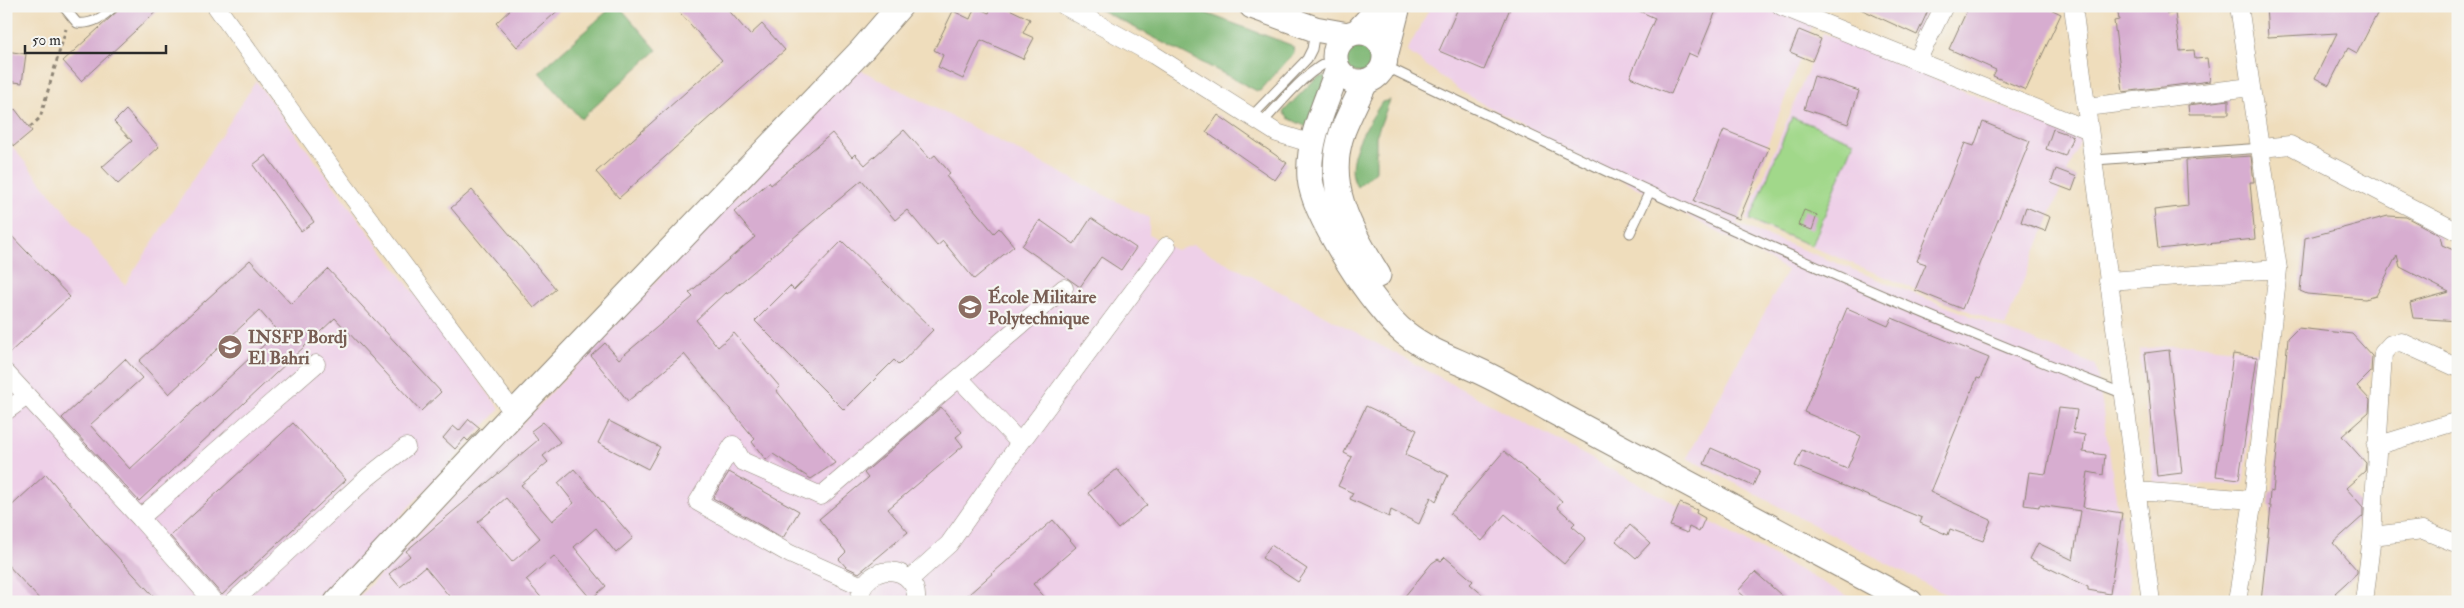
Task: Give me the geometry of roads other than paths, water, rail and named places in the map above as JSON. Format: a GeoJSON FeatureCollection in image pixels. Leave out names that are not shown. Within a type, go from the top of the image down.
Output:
{"type":"FeatureCollection","features":[{"type":"Feature","properties":{"kind":"main road"},"geometry":{"type":"LineString","coordinates":[[337,602],[514,413],[861,51],[900,6]]}},
{"type":"Feature","properties":{"kind":"main road"},"geometry":{"type":"LineString","coordinates":[[1252,6],[1315,28],[1343,50],[1350,80],[1378,68]]}},
{"type":"Feature","properties":{"kind":"main road"},"geometry":{"type":"LineString","coordinates":[[1381,6],[1343,50],[1313,144],[1310,179],[1322,218],[1372,295],[1402,331],[1439,355],[1470,367],[1910,602]]}},
{"type":"Feature","properties":{"kind":"main road"},"geometry":{"type":"LineString","coordinates":[[1398,6],[1378,68],[1343,131],[1338,151],[1336,174],[1346,219],[1395,302],[1411,320],[1430,336],[1454,350],[1470,367]]}},
{"type":"Feature","properties":{"kind":"main road"},"geometry":{"type":"LineString","coordinates":[[1343,50],[1365,32],[1380,41],[1378,68]]}},
{"type":"Feature","properties":{"kind":"street"},"geometry":{"type":"LineString","coordinates":[[216,6],[342,184],[514,413]]}},
{"type":"Feature","properties":{"kind":"street"},"geometry":{"type":"LineString","coordinates":[[1065,6],[1154,55],[1286,137],[1313,144]]}},
{"type":"Feature","properties":{"kind":"street"},"geometry":{"type":"LineString","coordinates":[[1781,6],[2089,130]]}},
{"type":"Feature","properties":{"kind":"street"},"geometry":{"type":"LineString","coordinates":[[1917,61],[1944,6]]}},
{"type":"Feature","properties":{"kind":"street"},"geometry":{"type":"LineString","coordinates":[[2073,6],[2089,130],[2095,160],[2122,393],[2152,602]]}},
{"type":"Feature","properties":{"kind":"street"},"geometry":{"type":"LineString","coordinates":[[2238,602],[2253,500],[2278,269],[2262,148],[2239,6]]}},
{"type":"Feature","properties":{"kind":"street"},"geometry":{"type":"LineString","coordinates":[[2086,107],[2251,87]]}},
{"type":"Feature","properties":{"kind":"street"},"geometry":{"type":"LineString","coordinates":[[2262,148],[2290,145],[2458,232]]}},
{"type":"Feature","properties":{"kind":"street"},"geometry":{"type":"LineString","coordinates":[[909,580],[949,544],[1020,443],[1166,246]]}},
{"type":"Feature","properties":{"kind":"street"},"geometry":{"type":"LineString","coordinates":[[2108,281],[2278,269]]}},
{"type":"Feature","properties":{"kind":"street"},"geometry":{"type":"LineString","coordinates":[[916,602],[914,589],[909,580],[902,574],[885,570],[868,578],[861,594],[698,502],[733,446],[742,461],[821,496],[1064,288]]}},
{"type":"Feature","properties":{"kind":"street"},"geometry":{"type":"LineString","coordinates":[[2364,602],[2372,536],[2383,353],[2391,344],[2401,342],[2458,368]]}},
{"type":"Feature","properties":{"kind":"street"},"geometry":{"type":"LineString","coordinates":[[140,518],[316,364]]}},
{"type":"Feature","properties":{"kind":"street"},"geometry":{"type":"LineString","coordinates":[[6,374],[140,518],[214,602]]}},
{"type":"Feature","properties":{"kind":"street"},"geometry":{"type":"LineString","coordinates":[[959,378],[1020,443]]}},
{"type":"Feature","properties":{"kind":"street"},"geometry":{"type":"LineString","coordinates":[[6,411],[27,396]]}},
{"type":"Feature","properties":{"kind":"street"},"geometry":{"type":"LineString","coordinates":[[2376,446],[2458,421]]}},
{"type":"Feature","properties":{"kind":"street"},"geometry":{"type":"LineString","coordinates":[[233,602],[368,477],[406,447]]}},
{"type":"Feature","properties":{"kind":"street"},"geometry":{"type":"LineString","coordinates":[[2137,491],[2253,500]]}},
{"type":"Feature","properties":{"kind":"street"},"geometry":{"type":"LineString","coordinates":[[2372,536],[2424,530],[2458,544]]}},
{"type":"Feature","properties":{"kind":"lane"},"geometry":{"type":"LineString","coordinates":[[63,6],[78,23],[86,24],[103,17],[115,6]]}},
{"type":"Feature","properties":{"kind":"lane"},"geometry":{"type":"LineString","coordinates":[[1257,119],[1307,59],[1312,49],[1315,28]]}},
{"type":"Feature","properties":{"kind":"lane"},"geometry":{"type":"LineString","coordinates":[[1257,119],[1313,71],[1343,50]]}},
{"type":"Feature","properties":{"kind":"lane"},"geometry":{"type":"LineString","coordinates":[[1378,68],[1649,193],[2018,353],[2122,393]]}},
{"type":"Feature","properties":{"kind":"lane"},"geometry":{"type":"LineString","coordinates":[[2095,160],[2262,148]]}},
{"type":"Feature","properties":{"kind":"lane"},"geometry":{"type":"LineString","coordinates":[[1630,233],[1649,193]]}},
{"type":"Feature","properties":{"kind":"place","name":"École Militaire Polytechnique"},"geometry":{"type":"Point","coordinates":[970,307]}},
{"type":"Feature","properties":{"kind":"place","name":"INSFP Bordj El Bahri"},"geometry":{"type":"Point","coordinates":[230,347]}}]}
